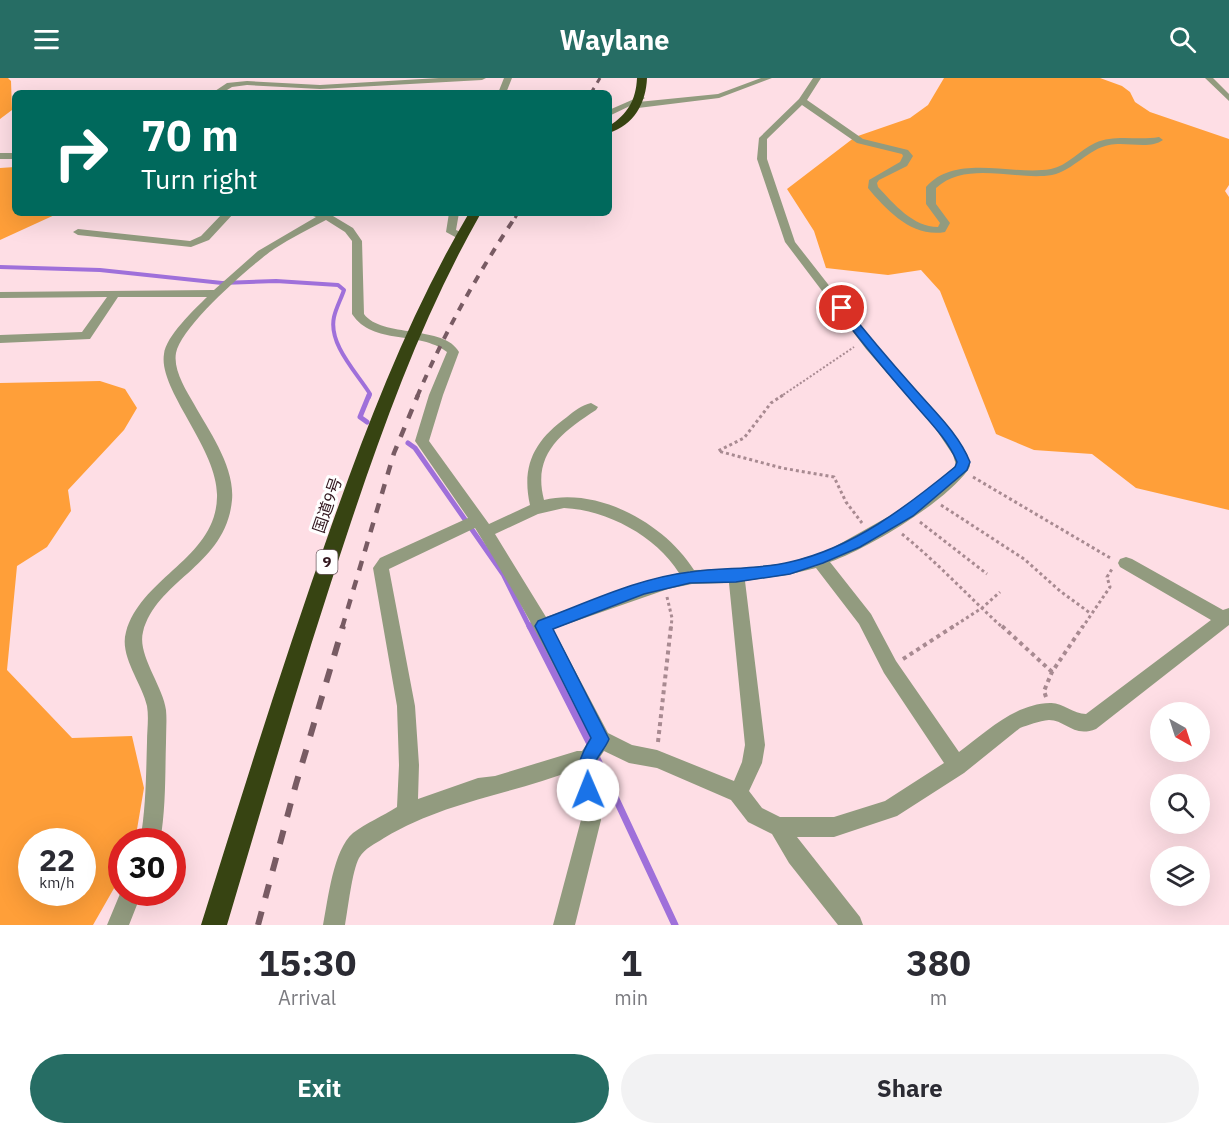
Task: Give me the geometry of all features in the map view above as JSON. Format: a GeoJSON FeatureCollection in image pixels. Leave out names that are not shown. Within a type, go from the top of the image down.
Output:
{"type":"FeatureCollection","features":[{"type":"Feature","properties":{"kind":"highway"},"geometry":{"type":"LineString","coordinates":[[612,128],[629,117],[639,102],[642,78]]}},
{"type":"Feature","properties":{"kind":"highway","name":"国道9号"},"geometry":{"type":"LineString","coordinates":[[214,925],[316,593],[385,399],[411,334],[460,236],[473,216]]}},
{"type":"Feature","properties":{"kind":"street"},"geometry":{"type":"LineString","coordinates":[[221,90],[230,85],[247,83],[307,87],[375,81],[482,78]]}},
{"type":"Feature","properties":{"kind":"street"},"geometry":{"type":"LineString","coordinates":[[612,112],[639,102],[719,96],[768,78]]}},
{"type":"Feature","properties":{"kind":"street"},"geometry":{"type":"LineString","coordinates":[[543,626],[643,589],[690,578],[736,576],[790,568],[818,559],[855,543],[908,512],[930,497],[961,470],[964,462],[940,425],[865,339],[790,242],[762,159],[763,138],[802,101],[818,78]]}},
{"type":"Feature","properties":{"kind":"street"},"geometry":{"type":"LineString","coordinates":[[1209,78],[1229,99]]}},
{"type":"Feature","properties":{"kind":"street"},"geometry":{"type":"LineString","coordinates":[[802,101],[860,141],[905,152],[908,156],[906,161],[876,178],[872,182],[873,188],[901,216],[925,230],[941,230],[945,223],[930,201],[930,190],[945,176],[970,171],[1053,171],[1103,143],[1159,140]]}},
{"type":"Feature","properties":{"kind":"street"},"geometry":{"type":"LineString","coordinates":[[78,232],[191,244],[205,238],[226,216]]}},
{"type":"Feature","properties":{"kind":"street"},"geometry":{"type":"LineString","coordinates":[[153,828],[156,813],[156,705],[132,637],[139,616],[156,595],[214,539],[226,497],[223,476],[172,373],[170,354],[177,339],[191,321],[243,267],[264,251],[325,216]]}},
{"type":"Feature","properties":{"kind":"street"},"geometry":{"type":"LineString","coordinates":[[332,216],[349,230],[357,241],[358,314],[363,322],[384,331],[411,334],[451,348],[453,352],[436,394],[422,441],[427,453],[543,626],[593,751],[586,778],[591,803],[591,820],[564,925]]}},
{"type":"Feature","properties":{"kind":"street"},"geometry":{"type":"LineString","coordinates":[[454,216],[451,232],[460,236]]}},
{"type":"Feature","properties":{"kind":"street"},"geometry":{"type":"LineString","coordinates":[[0,295],[219,293]]}},
{"type":"Feature","properties":{"kind":"street"},"geometry":{"type":"LineString","coordinates":[[0,339],[86,336],[115,294]]}},
{"type":"Feature","properties":{"kind":"street"},"geometry":{"type":"LineString","coordinates":[[538,508],[532,490],[532,476],[538,458],[554,434],[591,407]]}},
{"type":"Feature","properties":{"kind":"street"},"geometry":{"type":"LineString","coordinates":[[407,813],[409,765],[406,706],[381,567],[386,562],[476,525],[561,502],[577,502],[600,507],[653,535],[681,562],[690,578]]}},
{"type":"Feature","properties":{"kind":"street"},"geometry":{"type":"LineString","coordinates":[[818,559],[865,619],[890,667],[957,766]]}},
{"type":"Feature","properties":{"kind":"street"},"geometry":{"type":"LineString","coordinates":[[334,925],[347,863],[355,845],[407,813],[478,788],[495,786],[548,771],[593,751],[657,759],[738,793],[755,815],[779,827],[834,827],[890,809],[957,766],[1013,722],[1052,711],[1076,723],[1089,723],[1227,617],[1121,562]]}},
{"type":"Feature","properties":{"kind":"street"},"geometry":{"type":"LineString","coordinates":[[736,576],[755,745],[752,763],[738,793]]}},
{"type":"Feature","properties":{"kind":"street"},"geometry":{"type":"LineString","coordinates":[[779,827],[796,856],[852,925]]}},
{"type":"Feature","properties":{"kind":"street"},"geometry":{"type":"LineString","coordinates":[[118,925],[125,906]]}},
{"type":"Feature","properties":{"kind":"path"},"geometry":{"type":"LineString","coordinates":[[865,339],[771,403],[744,438],[718,451],[740,454],[782,468],[834,477],[846,502],[872,533]]}},
{"type":"Feature","properties":{"kind":"path"},"geometry":{"type":"LineString","coordinates":[[961,470],[1121,562],[1107,577],[1110,587],[1090,613],[1052,672],[1044,691],[1052,711]]}},
{"type":"Feature","properties":{"kind":"path"},"geometry":{"type":"LineString","coordinates":[[930,497],[1024,559],[1060,591],[1090,613]]}},
{"type":"Feature","properties":{"kind":"path"},"geometry":{"type":"LineString","coordinates":[[908,512],[987,574]]}},
{"type":"Feature","properties":{"kind":"path"},"geometry":{"type":"LineString","coordinates":[[889,523],[934,560],[952,582],[1052,672]]}},
{"type":"Feature","properties":{"kind":"path"},"geometry":{"type":"LineString","coordinates":[[657,759],[672,618],[664,584]]}},
{"type":"Feature","properties":{"kind":"path"},"geometry":{"type":"LineString","coordinates":[[890,667],[982,608],[1000,591]]}},
{"type":"Feature","properties":{"kind":"shaded area"},"geometry":{"type":"Polygon","coordinates":[[[0,78],[8,78],[11,81],[12,110],[0,119],[0,78]]]}},
{"type":"Feature","properties":{"kind":"shaded area"},"geometry":{"type":"Polygon","coordinates":[[[944,78],[1100,78],[1122,86],[1130,92],[1135,102],[1150,112],[1229,139],[1229,185],[1225,191],[1229,197],[1229,510],[1136,488],[1092,454],[1034,450],[996,434],[940,291],[921,270],[888,275],[826,268],[814,231],[787,189],[855,137],[910,118],[928,105],[944,78]]]}},
{"type":"Feature","properties":{"kind":"shaded area"},"geometry":{"type":"Polygon","coordinates":[[[12,167],[12,216],[52,216],[0,240],[0,168],[12,167]]]}},
{"type":"Feature","properties":{"kind":"shaded area"},"geometry":{"type":"Polygon","coordinates":[[[100,381],[125,389],[137,408],[124,430],[68,490],[71,511],[47,547],[17,566],[7,670],[72,738],[132,736],[144,788],[137,828],[108,828],[108,899],[93,925],[0,925],[0,383],[100,381]]]}},
{"type":"Feature","properties":{"kind":"waterway"},"geometry":{"type":"LineString","coordinates":[[0,267],[100,270],[222,283],[276,281],[338,285],[344,290],[334,317],[335,337],[345,358],[370,394],[369,397]]}},
{"type":"Feature","properties":{"kind":"waterway"},"geometry":{"type":"LineString","coordinates":[[367,422],[360,417],[369,395]]}},
{"type":"Feature","properties":{"kind":"waterway"},"geometry":{"type":"LineString","coordinates":[[408,443],[415,448],[503,574],[530,628]]}},
{"type":"Feature","properties":{"kind":"waterway"},"geometry":{"type":"LineString","coordinates":[[530,626],[591,746]]}},
{"type":"Feature","properties":{"kind":"waterway"},"geometry":{"type":"LineString","coordinates":[[595,754],[675,925]]}},
{"type":"Feature","properties":{"kind":"railway"},"geometry":{"type":"LineString","coordinates":[[593,90],[600,78]]}},
{"type":"Feature","properties":{"kind":"railway"},"geometry":{"type":"LineString","coordinates":[[417,397],[462,304],[516,216]]}},
{"type":"Feature","properties":{"kind":"railway"},"geometry":{"type":"LineString","coordinates":[[342,628],[394,453],[418,395]]}},
{"type":"Feature","properties":{"kind":"railway"},"geometry":{"type":"LineString","coordinates":[[258,925],[296,784],[343,626]]}},
{"type":"Feature","properties":{"kind":"route"},"geometry":{"type":"LineString","coordinates":[[588,790],[586,778],[588,759],[601,739],[543,626],[643,589],[690,578],[736,576],[790,568],[818,559],[855,543],[908,512],[930,497],[961,470],[964,462],[940,425],[870,346],[842,308]]}}]}
